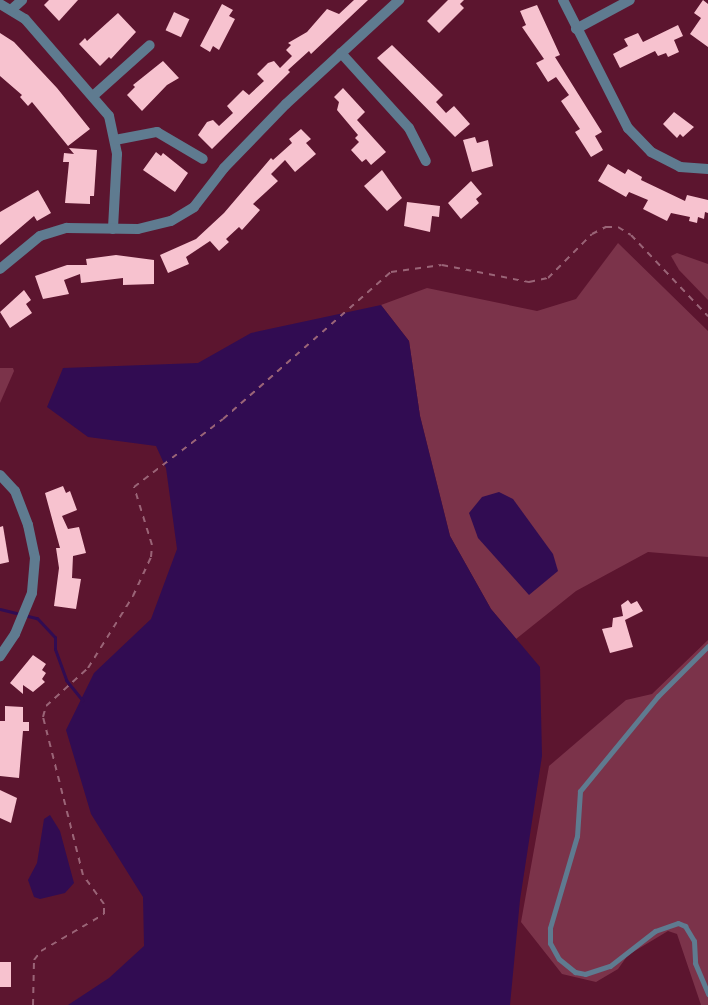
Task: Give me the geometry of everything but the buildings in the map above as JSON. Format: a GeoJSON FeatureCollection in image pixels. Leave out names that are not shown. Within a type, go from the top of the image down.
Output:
{"type":"FeatureCollection","features":[{"type":"Feature","properties":{"kind":"street"},"geometry":{"type":"LineString","coordinates":[[11,10],[22,0]]}},
{"type":"Feature","properties":{"kind":"street"},"geometry":{"type":"LineString","coordinates":[[0,269],[40,236],[67,228],[138,229],[171,221],[194,207],[224,168],[399,0]]}},
{"type":"Feature","properties":{"kind":"street"},"geometry":{"type":"LineString","coordinates":[[563,0],[628,128],[651,152],[680,167],[708,169]]}},
{"type":"Feature","properties":{"kind":"street"},"geometry":{"type":"LineString","coordinates":[[576,29],[630,0]]}},
{"type":"Feature","properties":{"kind":"street"},"geometry":{"type":"LineString","coordinates":[[0,4],[25,19],[109,116],[115,140],[117,177],[113,229]]}},
{"type":"Feature","properties":{"kind":"street"},"geometry":{"type":"LineString","coordinates":[[93,96],[150,45]]}},
{"type":"Feature","properties":{"kind":"street"},"geometry":{"type":"LineString","coordinates":[[341,53],[409,128],[426,161]]}},
{"type":"Feature","properties":{"kind":"street"},"geometry":{"type":"LineString","coordinates":[[115,140],[157,132],[203,159]]}},
{"type":"Feature","properties":{"kind":"street"},"geometry":{"type":"LineString","coordinates":[[0,475],[15,491],[28,525],[35,558],[32,593],[15,634],[0,656]]}},
{"type":"Feature","properties":{"kind":"lane"},"geometry":{"type":"LineString","coordinates":[[708,646],[666,687],[580,791],[577,836],[550,928],[550,943],[559,959],[568,968],[585,974],[610,966],[655,931],[678,923],[685,926],[694,941],[695,963],[708,994]]}},
{"type":"Feature","properties":{"kind":"path"},"geometry":{"type":"LineString","coordinates":[[33,1005],[34,960],[41,951],[104,914],[104,904],[83,875],[43,717],[46,706],[76,683],[88,668],[133,596],[151,557],[152,545],[134,487],[154,475],[390,275],[405,269],[442,265],[529,282],[548,278],[592,234],[606,227],[618,227],[631,235],[708,316]]}},
{"type":"Feature","properties":{"kind":"shaded area"},"geometry":{"type":"Polygon","coordinates":[[[618,243],[708,331],[708,557],[648,552],[576,591],[516,639],[491,609],[450,536],[420,416],[409,341],[381,305],[427,288],[537,311],[576,299],[618,243]]]}},
{"type":"Feature","properties":{"kind":"shaded area"},"geometry":{"type":"Polygon","coordinates":[[[677,253],[708,264],[708,300],[679,270],[671,256],[677,253]]]}},
{"type":"Feature","properties":{"kind":"shaded area"},"geometry":{"type":"Polygon","coordinates":[[[381,305],[409,341],[420,416],[450,536],[491,609],[540,667],[542,756],[520,900],[510,1005],[68,1005],[109,978],[144,946],[143,897],[91,814],[66,730],[94,673],[151,619],[177,549],[166,468],[156,446],[88,437],[47,407],[63,368],[198,363],[251,333],[381,305]]]}},
{"type":"Feature","properties":{"kind":"shaded area"},"geometry":{"type":"Polygon","coordinates":[[[0,368],[13,368],[14,371],[0,403],[0,368]]]}},
{"type":"Feature","properties":{"kind":"shaded area"},"geometry":{"type":"Polygon","coordinates":[[[499,492],[513,499],[553,554],[558,571],[529,595],[478,538],[469,513],[482,497],[499,492]]]}},
{"type":"Feature","properties":{"kind":"shaded area"},"geometry":{"type":"Polygon","coordinates":[[[708,640],[708,1005],[701,1005],[677,934],[668,931],[628,955],[618,969],[596,982],[562,974],[521,922],[549,766],[626,700],[652,694],[708,640]]]}},
{"type":"Feature","properties":{"kind":"shaded area"},"geometry":{"type":"Polygon","coordinates":[[[50,815],[60,831],[74,883],[65,893],[40,899],[34,897],[28,880],[37,863],[44,819],[50,815]]]}},
{"type":"Feature","properties":{"kind":"waterway"},"geometry":{"type":"LineString","coordinates":[[0,609],[37,618],[55,637],[55,649],[66,680],[82,700]]}}]}
